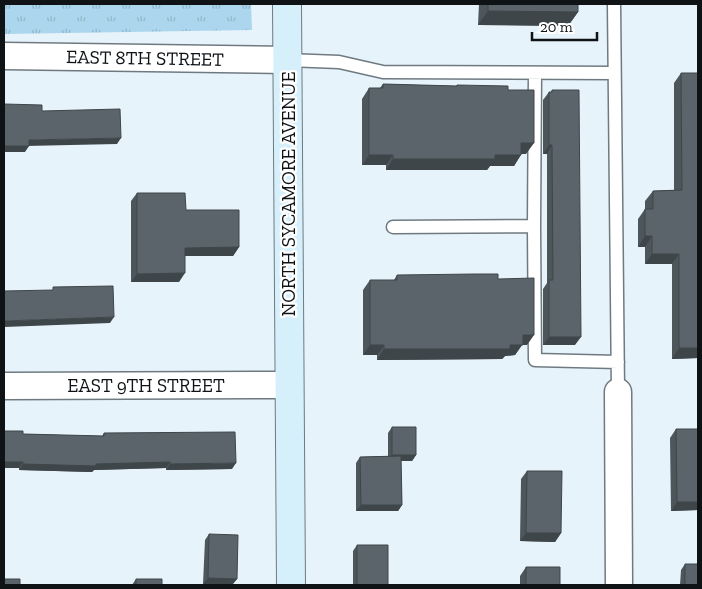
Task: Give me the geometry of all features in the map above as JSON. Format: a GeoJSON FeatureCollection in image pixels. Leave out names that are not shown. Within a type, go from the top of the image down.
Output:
{"type":"FeatureCollection","features":[{"type":"Feature","properties":{"kind":"main road","name":"NORTH SYCAMORE AVENUE"},"geometry":{"type":"LineString","coordinates":[[286,4],[290,585]]}},
{"type":"Feature","properties":{"kind":"street","name":"EAST 8TH STREET"},"geometry":{"type":"LineString","coordinates":[[4,56],[287,60]]}},
{"type":"Feature","properties":{"kind":"street","name":"EAST 9TH STREET"},"geometry":{"type":"LineString","coordinates":[[4,386],[289,385]]}},
{"type":"Feature","properties":{"kind":"street"},"geometry":{"type":"LineString","coordinates":[[618,392],[619,585]]}},
{"type":"Feature","properties":{"kind":"lane"},"geometry":{"type":"LineString","coordinates":[[614,4],[618,392]]}},
{"type":"Feature","properties":{"kind":"lane"},"geometry":{"type":"LineString","coordinates":[[287,60],[339,62],[383,72],[614,73]]}},
{"type":"Feature","properties":{"kind":"lane"},"geometry":{"type":"LineString","coordinates":[[535,73],[535,360],[618,362]]}},
{"type":"Feature","properties":{"kind":"lane"},"geometry":{"type":"LineString","coordinates":[[393,227],[534,226]]}},
{"type":"Feature","properties":{"kind":"green space"},"geometry":{"type":"Polygon","coordinates":[[[4,4],[251,4],[252,30],[4,34],[4,4]]]}},
{"type":"Feature","properties":{"kind":"building"},"geometry":{"type":"Polygon","coordinates":[[[488,4],[578,4],[578,12],[488,11],[488,4]]]}},
{"type":"Feature","properties":{"kind":"building"},"geometry":{"type":"Polygon","coordinates":[[[681,73],[698,73],[698,348],[679,348],[679,254],[652,254],[652,236],[645,236],[645,209],[653,209],[653,191],[682,190],[681,73]]]}},
{"type":"Feature","properties":{"kind":"building"},"geometry":{"type":"Polygon","coordinates":[[[383,84],[508,86],[508,90],[534,90],[534,143],[521,143],[521,155],[495,155],[495,159],[393,159],[393,155],[369,155],[369,88],[383,88],[383,84]]]}},
{"type":"Feature","properties":{"kind":"building"},"geometry":{"type":"Polygon","coordinates":[[[552,90],[579,90],[581,337],[549,337],[549,280],[553,280],[552,145],[549,145],[549,92],[552,92],[552,90]]]}},
{"type":"Feature","properties":{"kind":"building"},"geometry":{"type":"Polygon","coordinates":[[[4,104],[42,105],[42,111],[120,109],[121,138],[29,140],[29,146],[4,146],[4,104]]]}},
{"type":"Feature","properties":{"kind":"building"},"geometry":{"type":"Polygon","coordinates":[[[137,193],[185,193],[186,210],[239,210],[239,247],[185,248],[185,273],[137,274],[137,193]]]}},
{"type":"Feature","properties":{"kind":"building"},"geometry":{"type":"Polygon","coordinates":[[[498,274],[498,279],[534,278],[534,335],[523,335],[523,345],[510,345],[510,349],[384,349],[384,345],[370,345],[370,280],[397,280],[397,275],[498,274]]]}},
{"type":"Feature","properties":{"kind":"building"},"geometry":{"type":"Polygon","coordinates":[[[113,286],[114,317],[4,321],[4,291],[53,290],[53,287],[113,286]]]}},
{"type":"Feature","properties":{"kind":"building"},"geometry":{"type":"Polygon","coordinates":[[[392,427],[416,427],[416,455],[392,455],[392,427]]]}},
{"type":"Feature","properties":{"kind":"building"},"geometry":{"type":"Polygon","coordinates":[[[676,429],[698,429],[698,502],[677,502],[676,429]]]}},
{"type":"Feature","properties":{"kind":"building"},"geometry":{"type":"Polygon","coordinates":[[[4,431],[23,431],[23,434],[104,436],[104,433],[235,432],[236,463],[170,464],[170,462],[96,464],[96,466],[4,462],[4,431]]]}},
{"type":"Feature","properties":{"kind":"building"},"geometry":{"type":"Polygon","coordinates":[[[401,456],[402,505],[361,505],[360,457],[401,456]]]}},
{"type":"Feature","properties":{"kind":"building"},"geometry":{"type":"Polygon","coordinates":[[[527,471],[562,471],[561,533],[526,533],[527,471]]]}},
{"type":"Feature","properties":{"kind":"building"},"geometry":{"type":"Polygon","coordinates":[[[209,534],[238,535],[237,579],[208,578],[209,534]]]}},
{"type":"Feature","properties":{"kind":"building"},"geometry":{"type":"Polygon","coordinates":[[[357,545],[388,545],[388,585],[357,585],[357,545]]]}},
{"type":"Feature","properties":{"kind":"building"},"geometry":{"type":"Polygon","coordinates":[[[685,564],[698,564],[698,585],[685,585],[685,564]]]}},
{"type":"Feature","properties":{"kind":"building"},"geometry":{"type":"Polygon","coordinates":[[[526,567],[560,567],[560,585],[526,585],[526,567]]]}},
{"type":"Feature","properties":{"kind":"building"},"geometry":{"type":"Polygon","coordinates":[[[4,579],[20,579],[20,585],[4,585],[4,579]]]}},
{"type":"Feature","properties":{"kind":"building"},"geometry":{"type":"Polygon","coordinates":[[[136,579],[162,579],[162,585],[136,585],[136,579]]]}}]}
